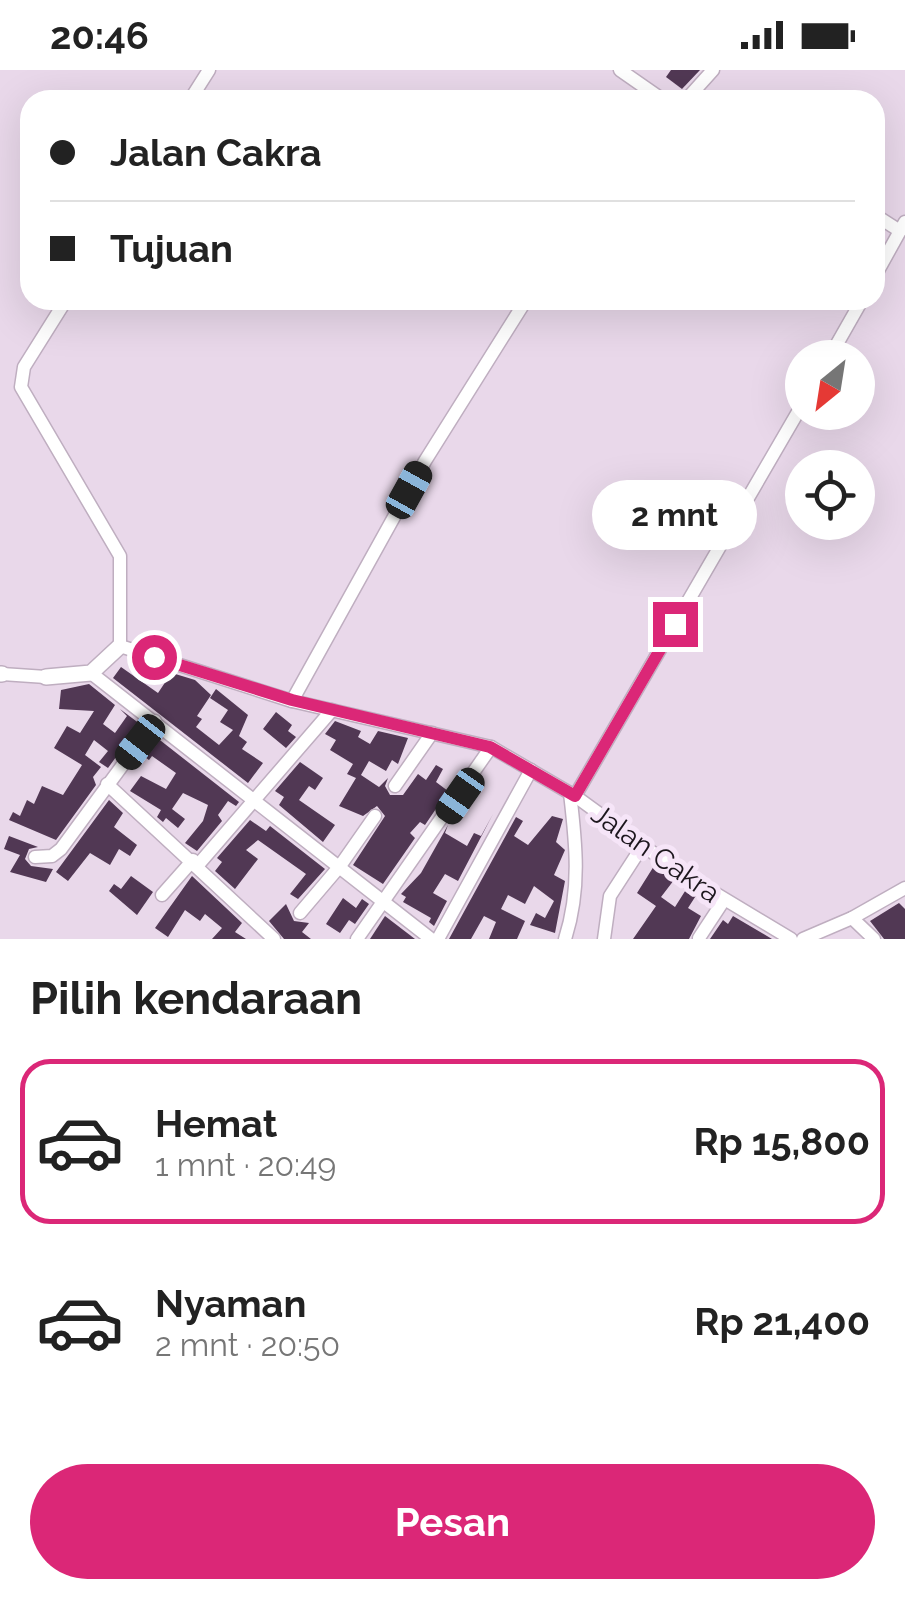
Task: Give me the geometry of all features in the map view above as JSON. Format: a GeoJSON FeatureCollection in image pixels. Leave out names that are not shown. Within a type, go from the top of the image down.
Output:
{"type":"FeatureCollection","features":[{"type":"Feature","properties":{"kind":"main road"},"geometry":{"type":"LineString","coordinates":[[46,677],[91,673],[120,646]]}},
{"type":"Feature","properties":{"kind":"street"},"geometry":{"type":"LineString","coordinates":[[620,70],[649,90]]}},
{"type":"Feature","properties":{"kind":"street"},"geometry":{"type":"LineString","coordinates":[[698,90],[713,70]]}},
{"type":"Feature","properties":{"kind":"street"},"geometry":{"type":"LineString","coordinates":[[885,258],[903,227]]}},
{"type":"Feature","properties":{"kind":"street"},"geometry":{"type":"LineString","coordinates":[[60,310],[24,367],[21,387],[120,556],[120,646]]}},
{"type":"Feature","properties":{"kind":"street"},"geometry":{"type":"LineString","coordinates":[[292,700],[425,462],[520,310]]}},
{"type":"Feature","properties":{"kind":"street"},"geometry":{"type":"LineString","coordinates":[[839,340],[856,310]]}},
{"type":"Feature","properties":{"kind":"street"},"geometry":{"type":"LineString","coordinates":[[565,939],[576,904],[578,873],[572,795],[787,430]]}},
{"type":"Feature","properties":{"kind":"street","name":"Jalan Cakra"},"geometry":{"type":"LineString","coordinates":[[120,646],[292,700],[490,747],[572,795],[783,937]]}},
{"type":"Feature","properties":{"kind":"street"},"geometry":{"type":"LineString","coordinates":[[91,673],[432,939],[531,770]]}},
{"type":"Feature","properties":{"kind":"street"},"geometry":{"type":"LineString","coordinates":[[1,674],[46,677]]}},
{"type":"Feature","properties":{"kind":"street"},"geometry":{"type":"LineString","coordinates":[[162,895],[255,800],[332,710]]}},
{"type":"Feature","properties":{"kind":"street"},"geometry":{"type":"LineString","coordinates":[[36,857],[56,854],[155,721]]}},
{"type":"Feature","properties":{"kind":"street"},"geometry":{"type":"LineString","coordinates":[[395,786],[432,732]]}},
{"type":"Feature","properties":{"kind":"street"},"geometry":{"type":"LineString","coordinates":[[358,939],[490,747]]}},
{"type":"Feature","properties":{"kind":"street"},"geometry":{"type":"LineString","coordinates":[[107,784],[274,939]]}},
{"type":"Feature","properties":{"kind":"street"},"geometry":{"type":"LineString","coordinates":[[300,912],[340,866],[375,816]]}},
{"type":"Feature","properties":{"kind":"street"},"geometry":{"type":"LineString","coordinates":[[604,939],[610,896],[642,845]]}},
{"type":"Feature","properties":{"kind":"street"},"geometry":{"type":"LineString","coordinates":[[803,939],[852,918],[905,888]]}},
{"type":"Feature","properties":{"kind":"street"},"geometry":{"type":"LineString","coordinates":[[699,938],[724,900]]}},
{"type":"Feature","properties":{"kind":"street"},"geometry":{"type":"LineString","coordinates":[[852,918],[874,939]]}},
{"type":"Feature","properties":{"kind":"building"},"geometry":{"type":"Polygon","coordinates":[[[671,70],[700,70],[682,89],[666,77],[671,70]]]}},
{"type":"Feature","properties":{"kind":"building"},"geometry":{"type":"Polygon","coordinates":[[[121,667],[158,693],[170,675],[159,669],[195,680],[211,695],[197,716],[202,719],[196,727],[219,745],[233,730],[220,722],[228,710],[210,698],[216,689],[248,715],[239,736],[247,742],[242,749],[263,763],[248,783],[113,678],[121,667]]]}},
{"type":"Feature","properties":{"kind":"building"},"geometry":{"type":"Polygon","coordinates":[[[89,684],[115,705],[103,724],[115,733],[127,716],[120,709],[140,724],[108,768],[99,762],[108,751],[94,740],[85,755],[101,767],[93,777],[96,785],[56,840],[9,820],[13,812],[20,816],[27,800],[34,804],[42,786],[63,795],[82,765],[54,748],[67,726],[80,733],[94,711],[59,709],[61,690],[89,684]]]}},
{"type":"Feature","properties":{"kind":"building"},"geometry":{"type":"Polygon","coordinates":[[[276,712],[292,725],[288,731],[296,737],[286,748],[263,729],[276,712]]]}},
{"type":"Feature","properties":{"kind":"building"},"geometry":{"type":"Polygon","coordinates":[[[335,721],[361,731],[358,737],[370,744],[378,731],[408,738],[398,764],[392,760],[386,771],[369,761],[361,775],[379,787],[388,778],[385,786],[390,795],[403,795],[418,774],[426,780],[436,765],[443,769],[436,782],[448,791],[425,825],[420,822],[410,833],[415,838],[383,884],[353,865],[385,816],[377,806],[363,816],[339,806],[356,778],[347,774],[353,764],[330,750],[336,740],[325,734],[335,721]]]}},
{"type":"Feature","properties":{"kind":"building"},"geometry":{"type":"Polygon","coordinates":[[[156,737],[239,802],[236,806],[228,801],[218,815],[222,821],[197,851],[185,843],[203,821],[208,805],[183,793],[172,809],[185,819],[178,828],[166,818],[163,822],[157,817],[161,810],[130,791],[141,776],[166,789],[176,773],[152,756],[149,760],[142,755],[156,737]]]}},
{"type":"Feature","properties":{"kind":"building"},"geometry":{"type":"Polygon","coordinates":[[[300,762],[323,778],[315,790],[309,786],[299,800],[335,825],[323,842],[279,805],[284,797],[275,791],[300,762]]]}},
{"type":"Feature","properties":{"kind":"building"},"geometry":{"type":"Polygon","coordinates":[[[109,800],[123,813],[114,827],[137,845],[130,856],[119,849],[110,865],[90,853],[68,881],[56,872],[109,800]]]}},
{"type":"Feature","properties":{"kind":"building"},"geometry":{"type":"Polygon","coordinates":[[[493,814],[458,881],[445,874],[433,893],[447,901],[434,926],[429,922],[431,918],[403,902],[406,897],[401,894],[421,873],[448,825],[445,833],[467,846],[474,833],[481,836],[493,814]]]}},
{"type":"Feature","properties":{"kind":"building"},"geometry":{"type":"Polygon","coordinates":[[[552,816],[563,819],[556,842],[565,850],[554,875],[565,881],[555,933],[530,925],[536,913],[545,918],[554,901],[534,886],[525,904],[508,895],[501,909],[525,921],[517,939],[489,939],[496,922],[484,916],[471,939],[449,939],[516,817],[523,821],[514,836],[528,845],[552,816]]]}},
{"type":"Feature","properties":{"kind":"building"},"geometry":{"type":"Polygon","coordinates":[[[250,820],[266,831],[270,826],[325,869],[298,899],[290,894],[306,874],[258,840],[246,850],[258,859],[235,889],[215,871],[222,862],[217,858],[250,820]]]}},
{"type":"Feature","properties":{"kind":"building"},"geometry":{"type":"Polygon","coordinates":[[[9,836],[38,847],[29,849],[25,859],[31,866],[53,869],[46,882],[10,872],[20,855],[4,849],[9,836]]]}},
{"type":"Feature","properties":{"kind":"building"},"geometry":{"type":"Polygon","coordinates":[[[654,866],[674,880],[661,897],[675,907],[687,888],[697,894],[688,908],[701,916],[689,939],[633,939],[656,906],[637,893],[654,866]]]}},
{"type":"Feature","properties":{"kind":"building"},"geometry":{"type":"Polygon","coordinates":[[[131,876],[153,892],[137,915],[109,891],[114,884],[121,889],[131,876]]]}},
{"type":"Feature","properties":{"kind":"building"},"geometry":{"type":"Polygon","coordinates":[[[192,876],[242,923],[235,932],[246,939],[212,939],[222,928],[205,914],[200,921],[185,910],[168,937],[155,928],[192,876]]]}},
{"type":"Feature","properties":{"kind":"building"},"geometry":{"type":"Polygon","coordinates":[[[343,898],[356,908],[362,899],[369,904],[355,924],[349,920],[340,933],[326,924],[343,898]]]}},
{"type":"Feature","properties":{"kind":"building"},"geometry":{"type":"Polygon","coordinates":[[[899,903],[905,909],[905,939],[884,939],[870,921],[899,903]]]}},
{"type":"Feature","properties":{"kind":"building"},"geometry":{"type":"Polygon","coordinates":[[[286,904],[294,921],[309,923],[302,932],[311,939],[284,939],[269,921],[286,904]]]}},
{"type":"Feature","properties":{"kind":"building"},"geometry":{"type":"Polygon","coordinates":[[[385,916],[415,939],[370,939],[385,916]]]}},
{"type":"Feature","properties":{"kind":"building"},"geometry":{"type":"Polygon","coordinates":[[[733,916],[772,939],[710,939],[723,920],[728,924],[733,916]]]}},
{"type":"Feature","properties":{"kind":"route"},"geometry":{"type":"LineString","coordinates":[[154,657],[292,700],[490,747],[575,796],[675,624]]}}]}
